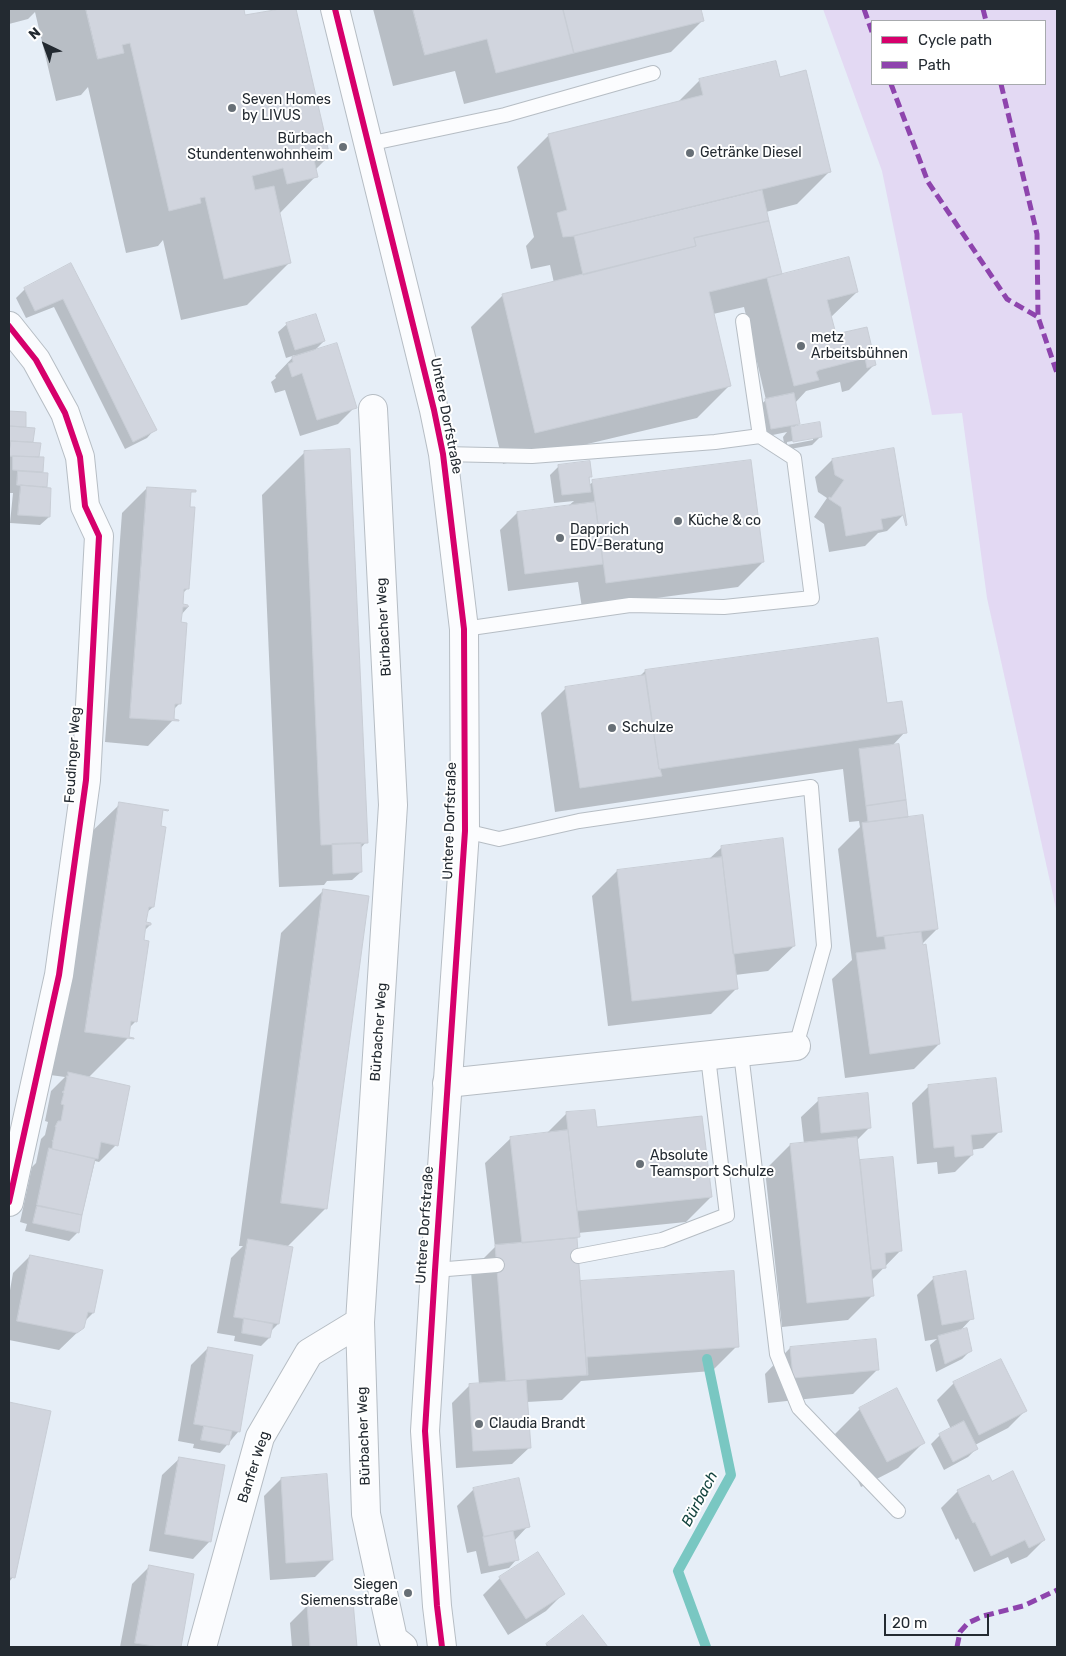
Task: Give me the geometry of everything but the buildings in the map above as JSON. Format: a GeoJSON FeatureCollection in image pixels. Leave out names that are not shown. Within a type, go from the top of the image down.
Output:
{"type":"FeatureCollection","features":[{"type":"Feature","properties":{"kind":"street","name":"Untere Dorfstraße"},"geometry":{"type":"LineString","coordinates":[[335,9],[434,410],[443,454],[464,629],[465,831],[434,1270],[425,1432],[437,1606],[442,1647]]}},
{"type":"Feature","properties":{"kind":"street","name":"Feudinger Weg"},"geometry":{"type":"LineString","coordinates":[[9,326],[36,360],[64,414],[80,457],[85,506],[99,536],[86,780],[59,974],[9,1202]]}},
{"type":"Feature","properties":{"kind":"street","name":"Bürbacher Weg"},"geometry":{"type":"LineString","coordinates":[[373,409],[393,805],[360,1322],[366,1514],[393,1639],[403,1647]]}},
{"type":"Feature","properties":{"kind":"street"},"geometry":{"type":"LineString","coordinates":[[447,1084],[796,1046]]}},
{"type":"Feature","properties":{"kind":"street","name":"Banfer Weg"},"geometry":{"type":"LineString","coordinates":[[202,1647],[260,1437],[308,1354],[360,1322]]}},
{"type":"Feature","properties":{"kind":"lane"},"geometry":{"type":"LineString","coordinates":[[368,144],[505,115],[653,73]]}},
{"type":"Feature","properties":{"kind":"lane"},"geometry":{"type":"LineString","coordinates":[[743,321],[760,436]]}},
{"type":"Feature","properties":{"kind":"lane"},"geometry":{"type":"LineString","coordinates":[[443,454],[532,456],[715,442],[760,436],[794,458],[812,598],[724,608],[630,605],[464,629]]}},
{"type":"Feature","properties":{"kind":"lane"},"geometry":{"type":"LineString","coordinates":[[465,831],[499,839],[579,821],[811,787],[824,946],[796,1046]]}},
{"type":"Feature","properties":{"kind":"lane"},"geometry":{"type":"LineString","coordinates":[[741,1053],[777,1354],[799,1408],[898,1510]]}},
{"type":"Feature","properties":{"kind":"lane"},"geometry":{"type":"LineString","coordinates":[[578,1256],[662,1240],[727,1215],[708,1056]]}},
{"type":"Feature","properties":{"kind":"lane"},"geometry":{"type":"LineString","coordinates":[[434,1270],[497,1265]]}},
{"type":"Feature","properties":{"kind":"shaded area"},"geometry":{"type":"Polygon","coordinates":[[[823,9],[1057,9],[1057,913],[987,598],[962,413],[932,415],[882,171],[823,9]]]}},
{"type":"Feature","properties":{"kind":"waterway","name":"Bürbach"},"geometry":{"type":"LineString","coordinates":[[706,1647],[678,1571],[731,1475],[707,1359]]}},
{"type":"Feature","properties":{"kind":"marked path"},"geometry":{"type":"LineString","coordinates":[[864,9],[871,29]]}},
{"type":"Feature","properties":{"kind":"marked path"},"geometry":{"type":"LineString","coordinates":[[983,9],[986,20]]}},
{"type":"Feature","properties":{"kind":"marked path"},"geometry":{"type":"LineString","coordinates":[[891,85],[928,182],[1007,299],[1038,317]]}},
{"type":"Feature","properties":{"kind":"marked path"},"geometry":{"type":"LineString","coordinates":[[1001,85],[1037,234],[1038,317],[1057,373]]}},
{"type":"Feature","properties":{"kind":"marked path"},"geometry":{"type":"LineString","coordinates":[[957,1647],[960,1632],[968,1623],[983,1616],[1023,1606],[1057,1590]]}},
{"type":"Feature","properties":{"kind":"cycle path"},"geometry":{"type":"LineString","coordinates":[[335,9],[434,410],[443,454],[464,629],[465,831],[425,1431],[437,1606],[442,1647]]}},
{"type":"Feature","properties":{"kind":"cycle path"},"geometry":{"type":"LineString","coordinates":[[9,326],[36,360],[65,413],[80,457],[85,506],[99,536],[86,780],[59,975],[9,1202]]}},
{"type":"Feature","properties":{"kind":"place","name":"Seven Homes by LIVUS"},"geometry":{"type":"Point","coordinates":[232,108]}},
{"type":"Feature","properties":{"kind":"place","name":"Bürbach Stundentenwohnheim"},"geometry":{"type":"Point","coordinates":[343,147]}},
{"type":"Feature","properties":{"kind":"place","name":"Getränke Diesel"},"geometry":{"type":"Point","coordinates":[690,153]}},
{"type":"Feature","properties":{"kind":"place","name":"metz Arbeitsbühnen"},"geometry":{"type":"Point","coordinates":[801,346]}},
{"type":"Feature","properties":{"kind":"place","name":"Küche & co"},"geometry":{"type":"Point","coordinates":[678,521]}},
{"type":"Feature","properties":{"kind":"place","name":"Dapprich EDV-Beratung"},"geometry":{"type":"Point","coordinates":[560,538]}},
{"type":"Feature","properties":{"kind":"place","name":"Schulze"},"geometry":{"type":"Point","coordinates":[612,728]}},
{"type":"Feature","properties":{"kind":"place","name":"Absolute Teamsport Schulze"},"geometry":{"type":"Point","coordinates":[640,1164]}},
{"type":"Feature","properties":{"kind":"place","name":"Claudia Brandt"},"geometry":{"type":"Point","coordinates":[479,1424]}},
{"type":"Feature","properties":{"kind":"place","name":"Siegen Siemensstraße"},"geometry":{"type":"Point","coordinates":[408,1593]}}]}
